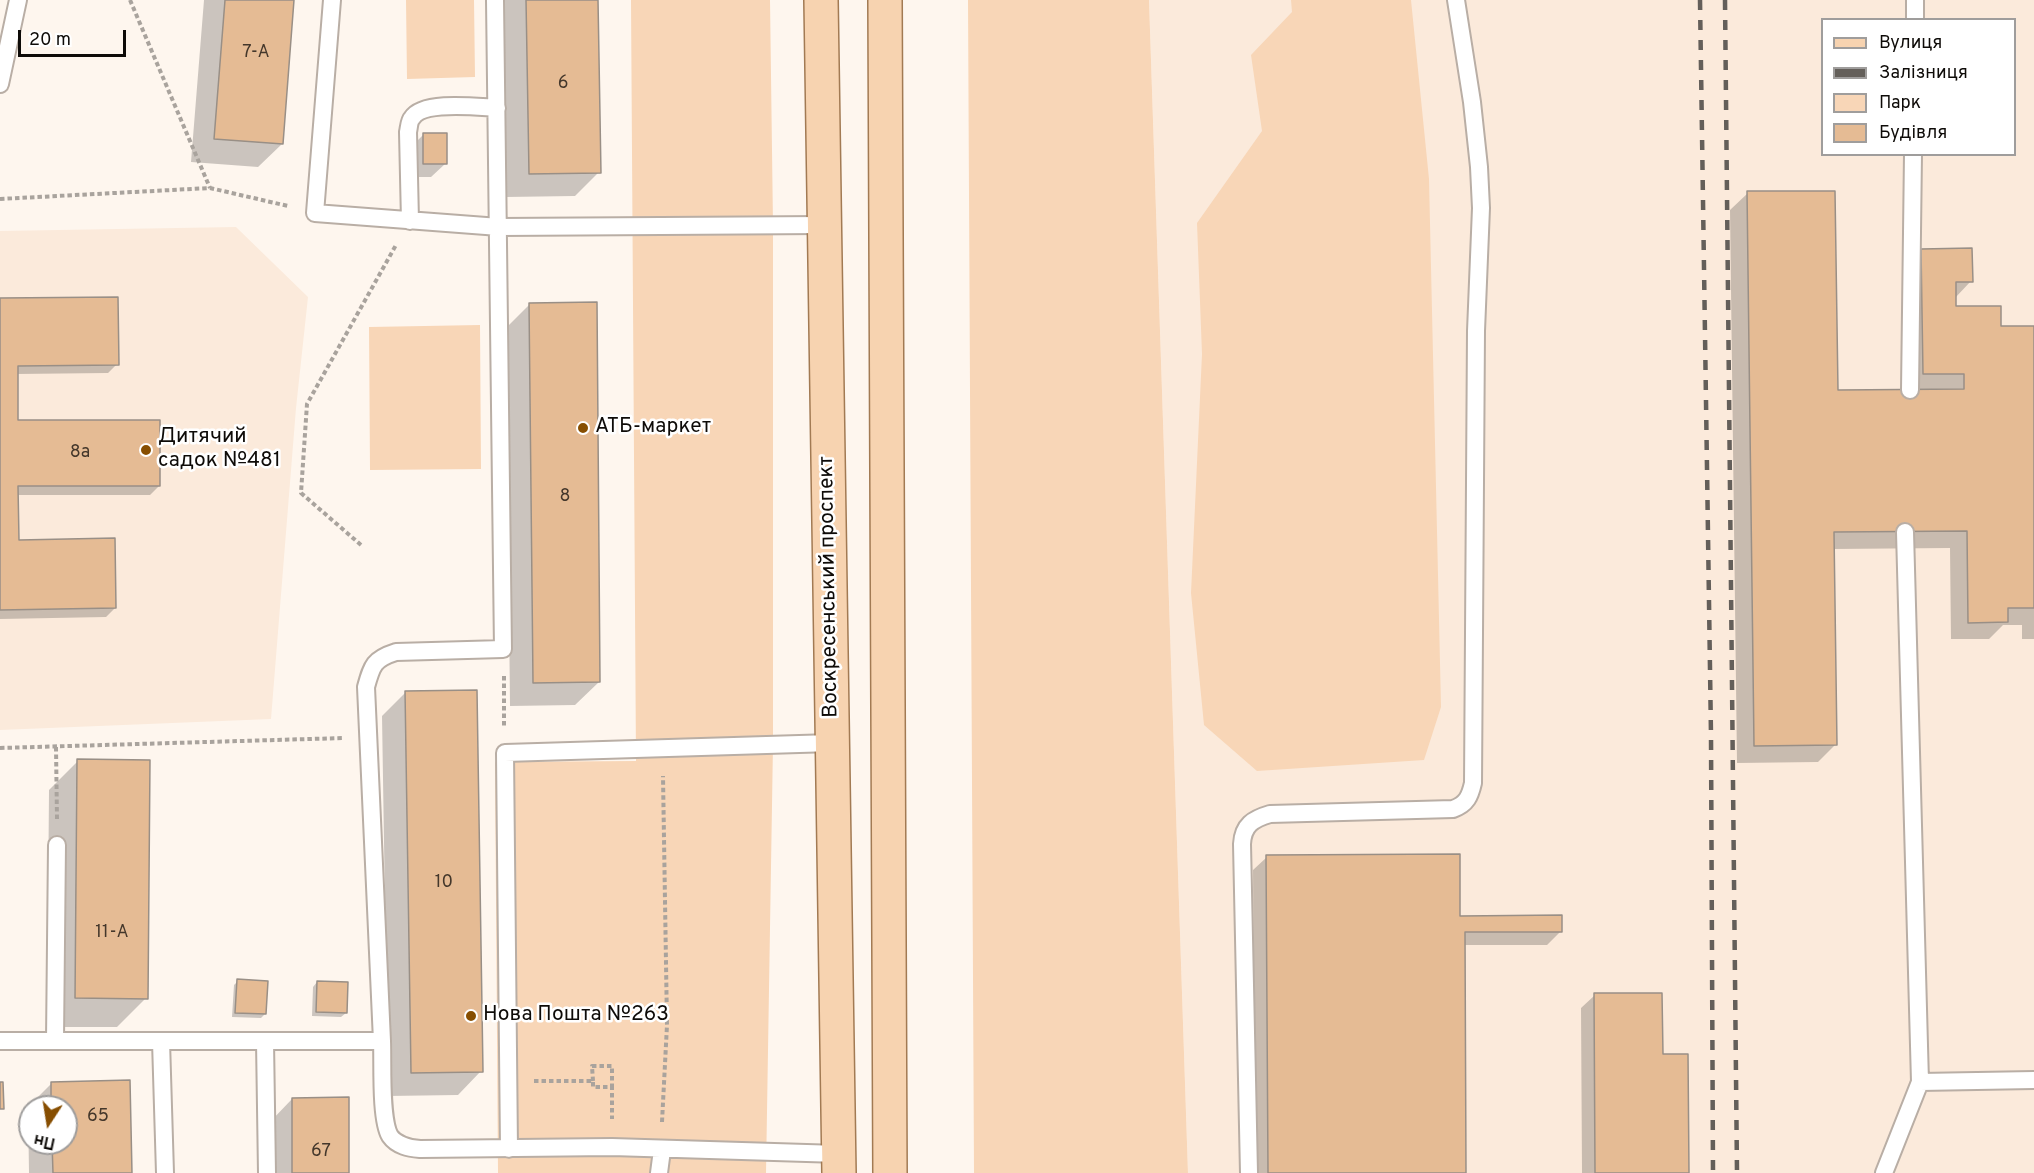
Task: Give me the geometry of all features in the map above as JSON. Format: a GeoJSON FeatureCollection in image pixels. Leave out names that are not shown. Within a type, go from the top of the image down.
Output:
{"type":"FeatureCollection","features":[{"type":"Feature","properties":{"kind":"main road","name":"Воскресенський проспект"},"geometry":{"type":"LineString","coordinates":[[821,0],[839,1163]]}},
{"type":"Feature","properties":{"kind":"main road"},"geometry":{"type":"LineString","coordinates":[[885,0],[890,1173]]}},
{"type":"Feature","properties":{"kind":"lane"},"geometry":{"type":"LineString","coordinates":[[0,84],[18,0]]}},
{"type":"Feature","properties":{"kind":"lane"},"geometry":{"type":"LineString","coordinates":[[332,0],[315,213],[499,227],[824,225]]}},
{"type":"Feature","properties":{"kind":"lane"},"geometry":{"type":"LineString","coordinates":[[495,0],[503,649],[396,652],[379,657],[371,669],[366,687],[385,1120],[391,1137],[403,1147],[420,1149],[612,1147],[839,1163]]}},
{"type":"Feature","properties":{"kind":"lane"},"geometry":{"type":"LineString","coordinates":[[1249,1173],[1242,844],[1242,836],[1247,826],[1254,819],[1270,814],[1453,808],[1461,806],[1469,798],[1473,783],[1476,331],[1481,208],[1472,102],[1456,0]]}},
{"type":"Feature","properties":{"kind":"lane"},"geometry":{"type":"LineString","coordinates":[[1915,0],[1915,18]]}},
{"type":"Feature","properties":{"kind":"lane"},"geometry":{"type":"LineString","coordinates":[[410,220],[408,132],[411,118],[419,110],[431,107],[497,108]]}},
{"type":"Feature","properties":{"kind":"lane"},"geometry":{"type":"LineString","coordinates":[[1910,390],[1913,156]]}},
{"type":"Feature","properties":{"kind":"lane"},"geometry":{"type":"LineString","coordinates":[[1884,1173],[1920,1082],[1905,532]]}},
{"type":"Feature","properties":{"kind":"lane"},"geometry":{"type":"LineString","coordinates":[[509,1149],[505,753],[832,743]]}},
{"type":"Feature","properties":{"kind":"lane"},"geometry":{"type":"LineString","coordinates":[[55,1040],[57,845]]}},
{"type":"Feature","properties":{"kind":"lane"},"geometry":{"type":"LineString","coordinates":[[0,1041],[382,1041]]}},
{"type":"Feature","properties":{"kind":"lane"},"geometry":{"type":"LineString","coordinates":[[161,1041],[165,1173]]}},
{"type":"Feature","properties":{"kind":"lane"},"geometry":{"type":"LineString","coordinates":[[265,1041],[267,1173]]}},
{"type":"Feature","properties":{"kind":"lane"},"geometry":{"type":"LineString","coordinates":[[1920,1082],[2034,1080]]}},
{"type":"Feature","properties":{"kind":"lane"},"geometry":{"type":"LineString","coordinates":[[659,1173],[662,1150]]}},
{"type":"Feature","properties":{"kind":"path"},"geometry":{"type":"LineString","coordinates":[[130,0],[210,188]]}},
{"type":"Feature","properties":{"kind":"path"},"geometry":{"type":"LineString","coordinates":[[0,200],[210,188],[315,213]]}},
{"type":"Feature","properties":{"kind":"path"},"geometry":{"type":"LineString","coordinates":[[361,545],[301,493],[307,404],[410,220]]}},
{"type":"Feature","properties":{"kind":"path"},"geometry":{"type":"LineString","coordinates":[[503,649],[505,753]]}},
{"type":"Feature","properties":{"kind":"path"},"geometry":{"type":"LineString","coordinates":[[0,748],[368,738]]}},
{"type":"Feature","properties":{"kind":"path"},"geometry":{"type":"LineString","coordinates":[[56,747],[57,845]]}},
{"type":"Feature","properties":{"kind":"path"},"geometry":{"type":"LineString","coordinates":[[662,1150],[667,1025],[663,748]]}},
{"type":"Feature","properties":{"kind":"path"},"geometry":{"type":"LineString","coordinates":[[612,1087],[593,1087],[592,1066],[612,1066],[612,1087],[612,1147]]}},
{"type":"Feature","properties":{"kind":"path"},"geometry":{"type":"LineString","coordinates":[[509,1081],[592,1081]]}},
{"type":"Feature","properties":{"kind":"shaded area"},"geometry":{"type":"Polygon","coordinates":[[[1149,0],[2034,0],[2034,1173],[1188,1173],[1149,0]]]}},
{"type":"Feature","properties":{"kind":"shaded area","name":"Дитячий садок №481"},"geometry":{"type":"Polygon","coordinates":[[[236,227],[308,297],[296,408],[271,719],[0,730],[0,231],[236,227]]]}},
{"type":"Feature","properties":{"kind":"green space"},"geometry":{"type":"Polygon","coordinates":[[[406,0],[474,0],[475,77],[407,79],[406,0]]]}},
{"type":"Feature","properties":{"kind":"green space"},"geometry":{"type":"Polygon","coordinates":[[[631,0],[770,0],[773,225],[773,744],[766,1173],[498,1173],[495,762],[636,761],[631,0]]]}},
{"type":"Feature","properties":{"kind":"green space"},"geometry":{"type":"Polygon","coordinates":[[[968,0],[1149,0],[1188,1173],[974,1173],[968,0]]]}},
{"type":"Feature","properties":{"kind":"green space"},"geometry":{"type":"Polygon","coordinates":[[[1291,0],[1411,0],[1429,179],[1441,707],[1424,760],[1257,771],[1204,725],[1191,593],[1202,354],[1197,223],[1262,131],[1251,55],[1292,12],[1291,0]]]}},
{"type":"Feature","properties":{"kind":"green space"},"geometry":{"type":"Polygon","coordinates":[[[480,325],[481,469],[370,470],[369,327],[480,325]]]}},
{"type":"Feature","properties":{"kind":"building"},"geometry":{"type":"Polygon","coordinates":[[[225,0],[294,0],[283,144],[214,139],[225,0]]]}},
{"type":"Feature","properties":{"kind":"building"},"geometry":{"type":"Polygon","coordinates":[[[526,0],[598,0],[601,173],[529,174],[526,0]]]}},
{"type":"Feature","properties":{"kind":"building"},"geometry":{"type":"Polygon","coordinates":[[[423,133],[447,133],[447,164],[423,164],[423,133]]]}},
{"type":"Feature","properties":{"kind":"building"},"geometry":{"type":"Polygon","coordinates":[[[1747,191],[1835,191],[1838,390],[1964,389],[1964,374],[1923,374],[1921,249],[1972,248],[1973,282],[1956,282],[1956,306],[2001,306],[2001,326],[2034,326],[2034,608],[2008,608],[2008,622],[1968,623],[1967,531],[1834,532],[1837,745],[1754,746],[1747,191]]]}},
{"type":"Feature","properties":{"kind":"building"},"geometry":{"type":"Polygon","coordinates":[[[118,297],[119,365],[18,366],[18,420],[160,420],[160,486],[18,486],[19,540],[115,538],[116,608],[0,610],[0,298],[118,297]]]}},
{"type":"Feature","properties":{"kind":"building"},"geometry":{"type":"Polygon","coordinates":[[[597,302],[600,682],[533,683],[529,303],[597,302]]]}},
{"type":"Feature","properties":{"kind":"building"},"geometry":{"type":"Polygon","coordinates":[[[477,690],[483,1072],[411,1073],[405,691],[477,690]]]}},
{"type":"Feature","properties":{"kind":"building"},"geometry":{"type":"Polygon","coordinates":[[[77,759],[150,760],[148,999],[75,998],[77,759]]]}},
{"type":"Feature","properties":{"kind":"building"},"geometry":{"type":"Polygon","coordinates":[[[1460,854],[1460,916],[1562,915],[1562,932],[1465,932],[1466,1173],[1268,1173],[1266,855],[1460,854]]]}},
{"type":"Feature","properties":{"kind":"building"},"geometry":{"type":"Polygon","coordinates":[[[237,979],[268,981],[266,1014],[235,1013],[237,979]]]}},
{"type":"Feature","properties":{"kind":"building"},"geometry":{"type":"Polygon","coordinates":[[[317,981],[348,982],[347,1013],[316,1012],[317,981]]]}},
{"type":"Feature","properties":{"kind":"building"},"geometry":{"type":"Polygon","coordinates":[[[1594,993],[1662,993],[1663,1054],[1688,1054],[1689,1173],[1595,1173],[1594,993]]]}},
{"type":"Feature","properties":{"kind":"building"},"geometry":{"type":"Polygon","coordinates":[[[130,1080],[132,1173],[53,1173],[52,1155],[78,1155],[78,1095],[51,1095],[51,1082],[130,1080]]]}},
{"type":"Feature","properties":{"kind":"building"},"geometry":{"type":"Polygon","coordinates":[[[0,1082],[3,1082],[4,1109],[0,1109],[0,1082]]]}},
{"type":"Feature","properties":{"kind":"building"},"geometry":{"type":"Polygon","coordinates":[[[349,1097],[349,1173],[292,1173],[292,1098],[349,1097]]]}},
{"type":"Feature","properties":{"kind":"railway"},"geometry":{"type":"LineString","coordinates":[[1700,0],[1711,735],[1713,1173]]}},
{"type":"Feature","properties":{"kind":"railway"},"geometry":{"type":"LineString","coordinates":[[1725,0],[1737,1173]]}},
{"type":"Feature","properties":{"kind":"place","name":"АТБ-маркет"},"geometry":{"type":"Point","coordinates":[583,428]}},
{"type":"Feature","properties":{"kind":"place","name":"Дитячий садок №481"},"geometry":{"type":"Point","coordinates":[146,450]}},
{"type":"Feature","properties":{"kind":"place","name":"Нова Пошта №263"},"geometry":{"type":"Point","coordinates":[471,1016]}}]}
